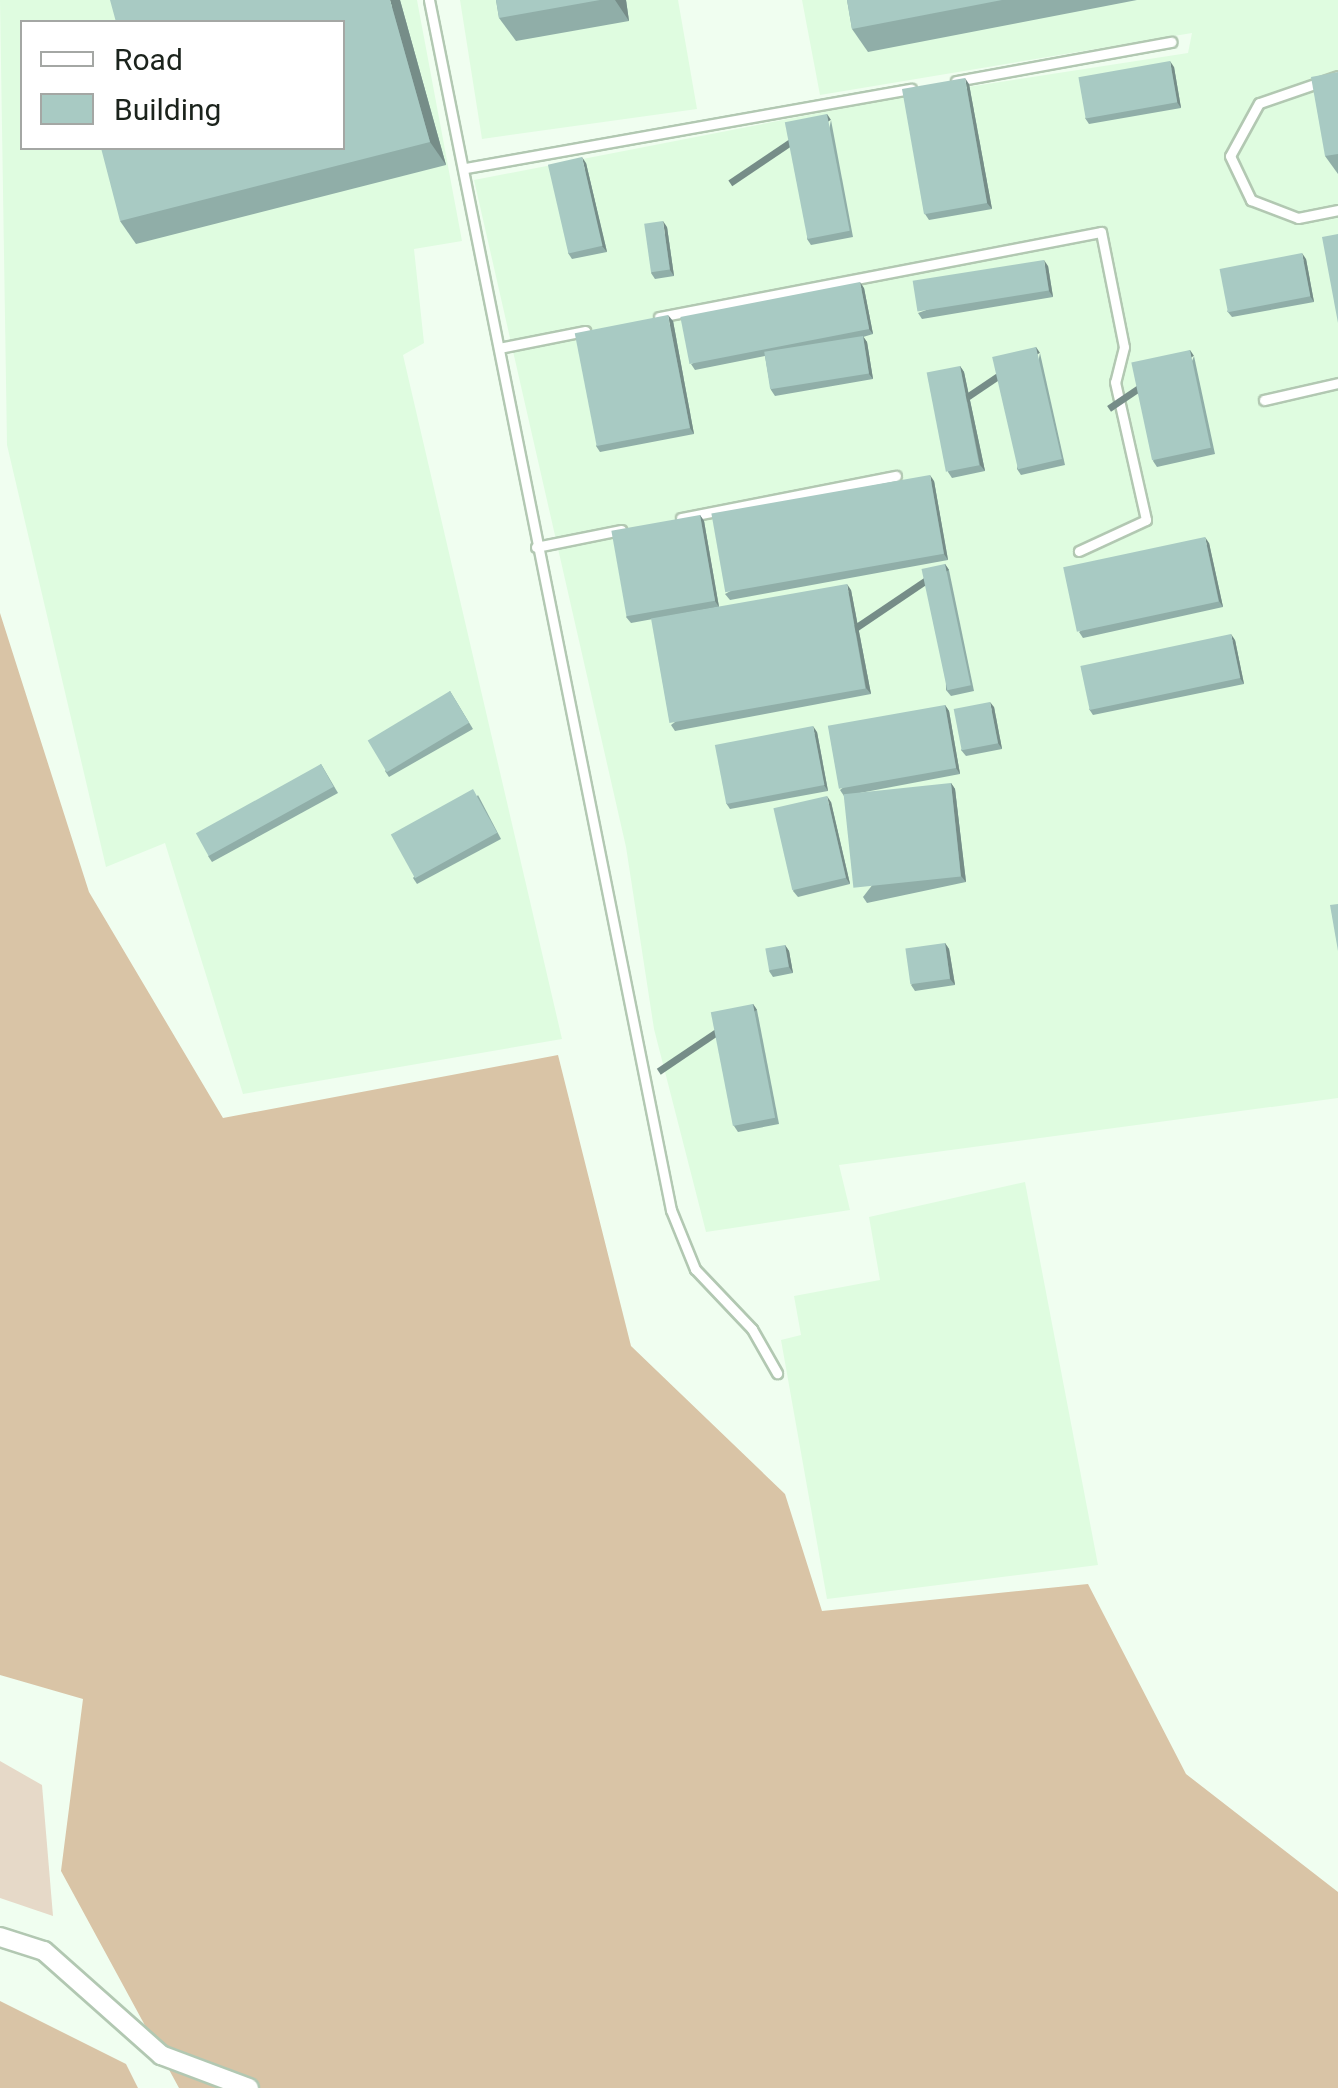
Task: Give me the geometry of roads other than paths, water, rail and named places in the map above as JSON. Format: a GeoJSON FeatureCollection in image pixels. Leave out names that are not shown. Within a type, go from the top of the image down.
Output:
{"type":"FeatureCollection","features":[{"type":"Feature","properties":{"kind":"street"},"geometry":{"type":"LineString","coordinates":[[0,1937],[44,1951],[161,2055],[249,2088]]}},
{"type":"Feature","properties":{"kind":"lane"},"geometry":{"type":"LineString","coordinates":[[429,0],[466,168],[536,547],[671,1210],[695,1269],[752,1329],[777,1373]]}},
{"type":"Feature","properties":{"kind":"lane"},"geometry":{"type":"LineString","coordinates":[[466,168],[1171,42]]}},
{"type":"Feature","properties":{"kind":"lane"},"geometry":{"type":"LineString","coordinates":[[1338,76],[1259,103],[1230,156],[1251,200],[1298,218],[1338,210]]}},
{"type":"Feature","properties":{"kind":"lane"},"geometry":{"type":"LineString","coordinates":[[635,322],[1101,232],[1124,348],[1115,382],[1146,520],[1080,551]]}},
{"type":"Feature","properties":{"kind":"lane"},"geometry":{"type":"LineString","coordinates":[[499,348],[596,329]]}},
{"type":"Feature","properties":{"kind":"lane"},"geometry":{"type":"LineString","coordinates":[[1264,400],[1338,382]]}},
{"type":"Feature","properties":{"kind":"lane"},"geometry":{"type":"LineString","coordinates":[[668,521],[896,476]]}},
{"type":"Feature","properties":{"kind":"lane"},"geometry":{"type":"LineString","coordinates":[[536,547],[630,528]]}}]}
